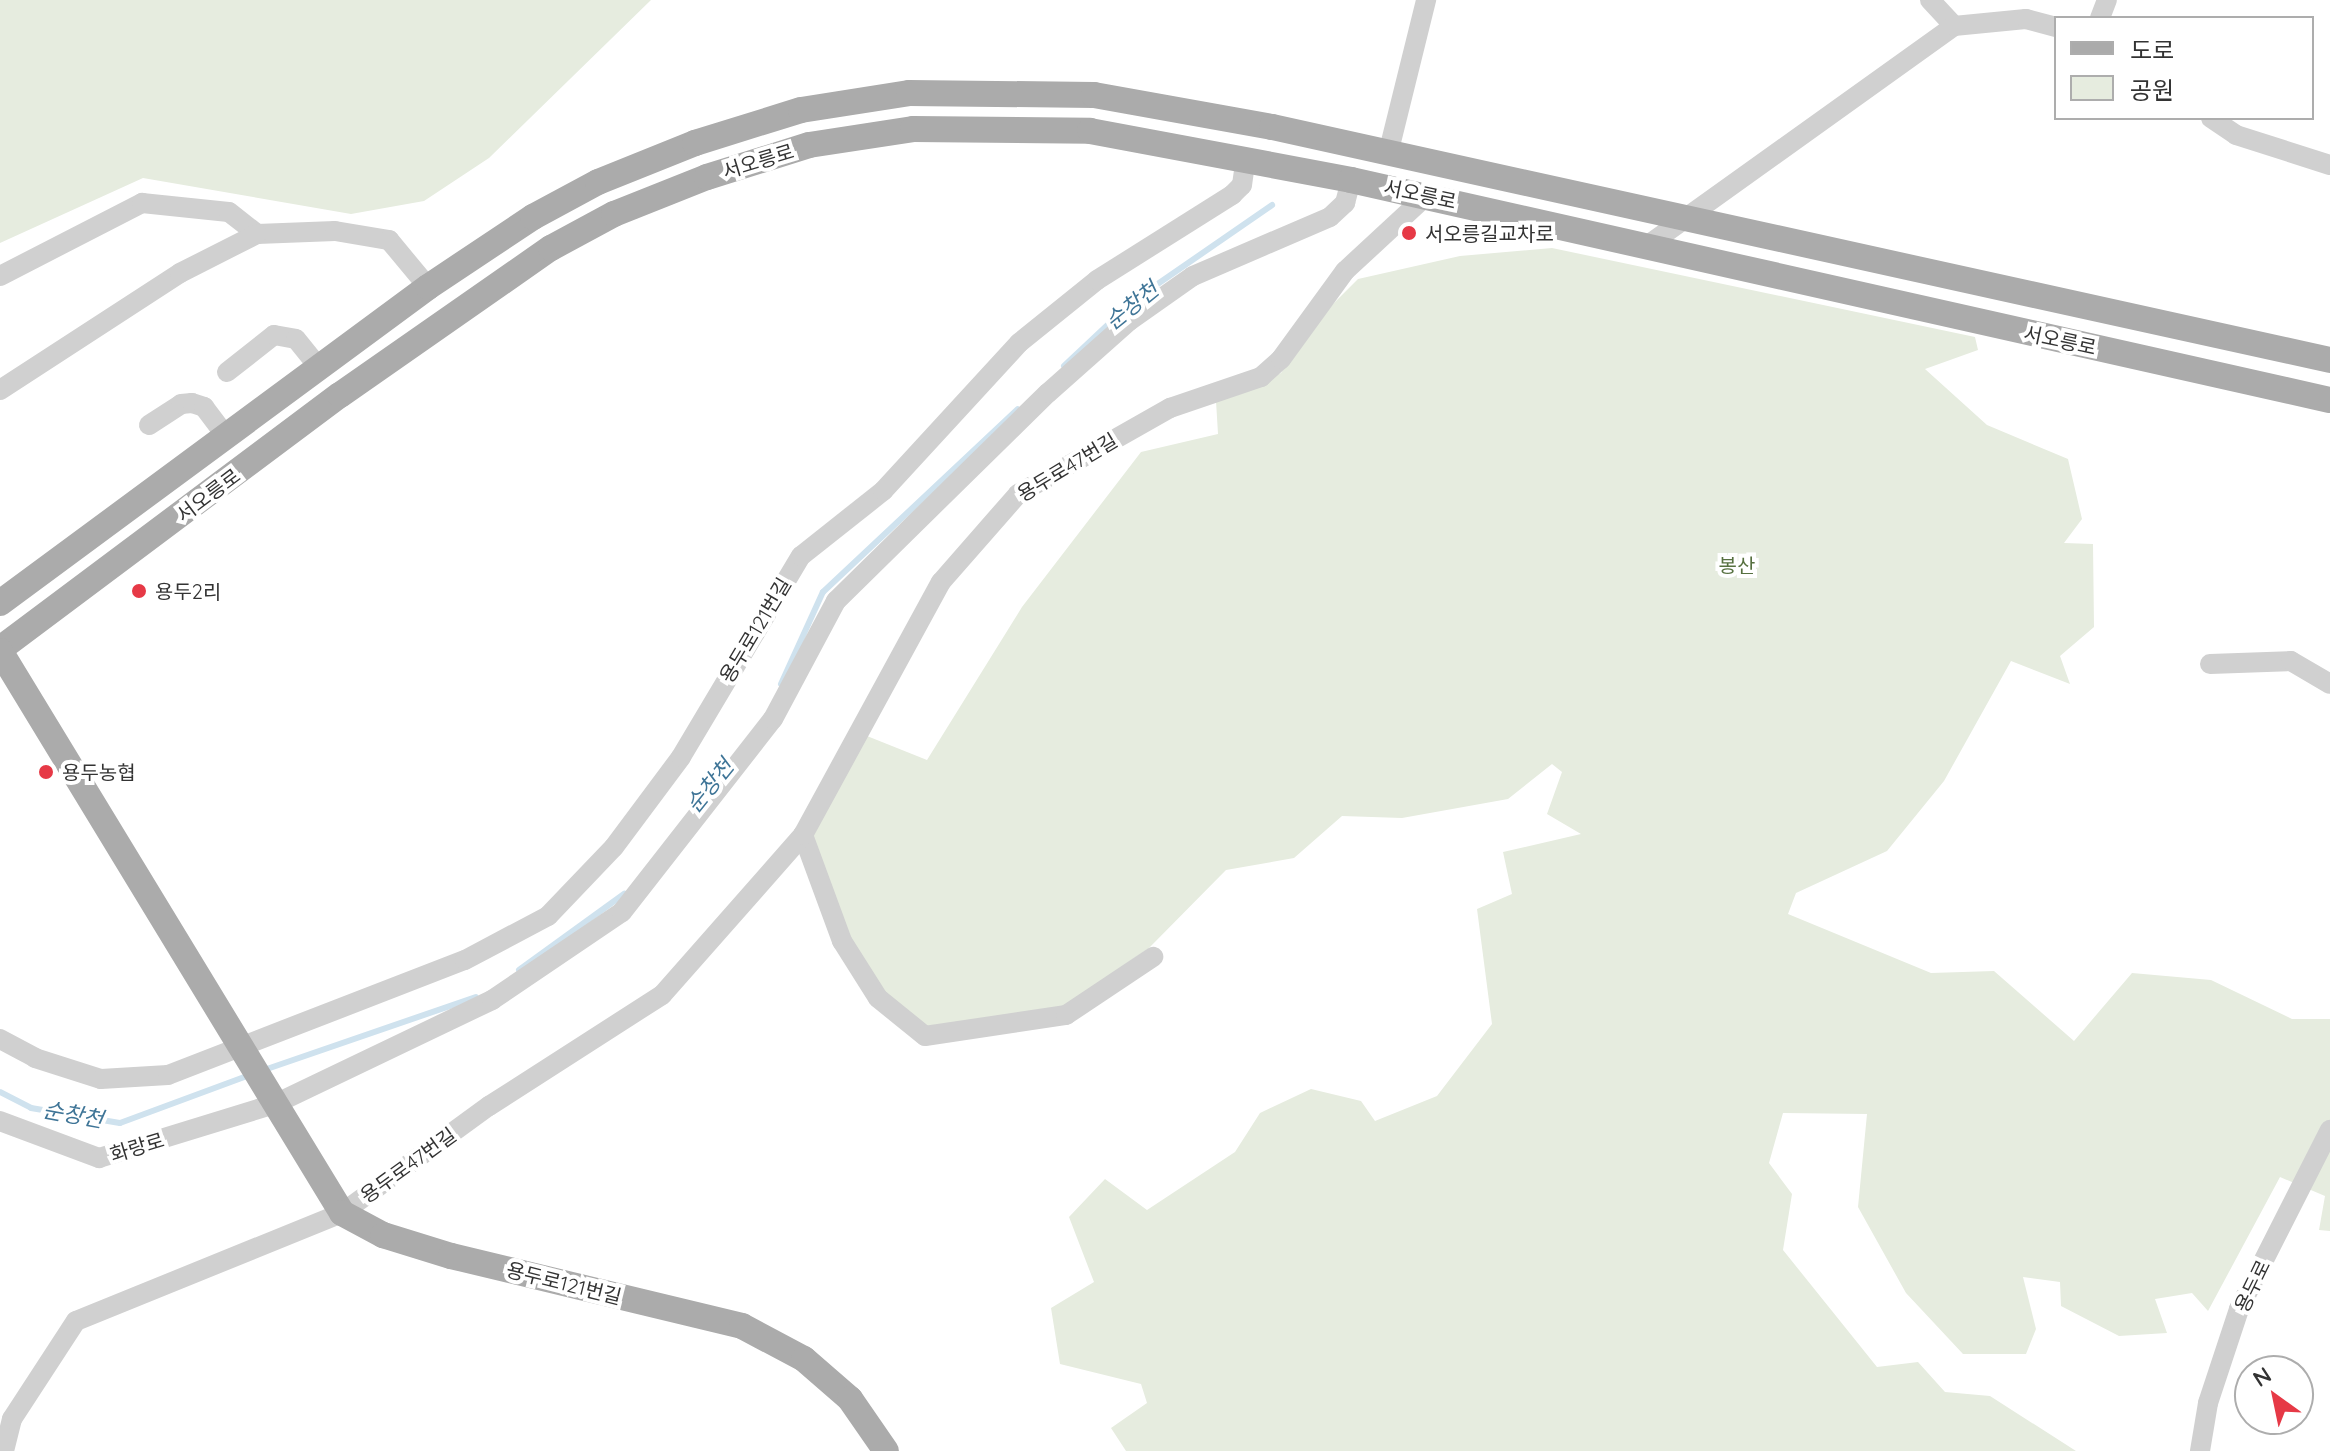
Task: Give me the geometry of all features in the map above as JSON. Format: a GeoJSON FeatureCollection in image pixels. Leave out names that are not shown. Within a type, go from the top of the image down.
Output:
{"type":"FeatureCollection","features":[{"type":"Feature","properties":{"kind":"main road","name":"서오릉로"},"geometry":{"type":"LineString","coordinates":[[0,603],[227,437],[318,366],[533,217],[655,158],[801,110],[909,93],[1094,95],[1689,217],[2330,360]]}},
{"type":"Feature","properties":{"kind":"main road","name":"서오릉로"},"geometry":{"type":"LineString","coordinates":[[0,650],[501,279],[614,214],[668,191],[809,145],[913,129],[1090,131],[1245,163],[1351,180],[1651,243],[2041,338],[2330,400]]}},
{"type":"Feature","properties":{"kind":"main road"},"geometry":{"type":"LineString","coordinates":[[0,650],[342,1213]]}},
{"type":"Feature","properties":{"kind":"main road","name":"용두로121번길"},"geometry":{"type":"LineString","coordinates":[[342,1213],[383,1235],[451,1256],[742,1326],[804,1359],[850,1399],[886,1451]]}},
{"type":"Feature","properties":{"kind":"street","name":"서오릉로"},"geometry":{"type":"LineString","coordinates":[[1388,154],[1426,0]]}},
{"type":"Feature","properties":{"kind":"street"},"geometry":{"type":"LineString","coordinates":[[1930,0],[1954,26]]}},
{"type":"Feature","properties":{"kind":"street"},"geometry":{"type":"LineString","coordinates":[[1651,243],[1954,26],[2026,19],[2054,26]]}},
{"type":"Feature","properties":{"kind":"street"},"geometry":{"type":"LineString","coordinates":[[2214,120],[2236,135],[2330,165]]}},
{"type":"Feature","properties":{"kind":"street","name":"용두로121번길"},"geometry":{"type":"LineString","coordinates":[[0,1039],[35,1058],[101,1079],[168,1075],[244,1052],[465,960],[548,916],[614,847],[681,757],[801,556],[883,491],[1019,343],[1097,280],[1232,195],[1242,185],[1245,163]]}},
{"type":"Feature","properties":{"kind":"street","name":"화랑로"},"geometry":{"type":"LineString","coordinates":[[0,1121],[99,1158],[271,1097],[492,1000],[622,912],[773,719],[836,601],[1048,393],[1129,321],[1193,276],[1330,217],[1345,203],[1351,180]]}},
{"type":"Feature","properties":{"kind":"street","name":"용두로47번길"},"geometry":{"type":"LineString","coordinates":[[4,1451],[12,1419],[76,1321],[342,1213],[489,1106],[662,995],[803,835],[941,582],[1018,494],[1170,408],[1261,377],[1281,359],[1345,271],[1426,196]]}},
{"type":"Feature","properties":{"kind":"street"},"geometry":{"type":"LineString","coordinates":[[0,276],[142,203],[229,212],[257,234]]}},
{"type":"Feature","properties":{"kind":"street"},"geometry":{"type":"LineString","coordinates":[[0,390],[180,273],[257,234],[335,231],[389,240],[428,287]]}},
{"type":"Feature","properties":{"kind":"street"},"geometry":{"type":"LineString","coordinates":[[227,372],[274,335],[296,339],[318,366]]}},
{"type":"Feature","properties":{"kind":"street"},"geometry":{"type":"LineString","coordinates":[[149,425],[181,404],[192,403],[204,407],[227,437]]}},
{"type":"Feature","properties":{"kind":"street"},"geometry":{"type":"LineString","coordinates":[[2210,664],[2291,661],[2330,684]]}},
{"type":"Feature","properties":{"kind":"street"},"geometry":{"type":"LineString","coordinates":[[803,835],[842,941],[878,998],[925,1036],[1066,1015],[1153,957]]}},
{"type":"Feature","properties":{"kind":"street","name":"용두로"},"geometry":{"type":"LineString","coordinates":[[2200,1451],[2208,1403],[2239,1309],[2330,1130]]}},
{"type":"Feature","properties":{"kind":"green space"},"geometry":{"type":"Polygon","coordinates":[[[0,0],[651,0],[489,158],[424,201],[351,214],[143,178],[0,243],[0,0]]]}},
{"type":"Feature","properties":{"kind":"green space","name":"봉산"},"geometry":{"type":"Polygon","coordinates":[[[1552,248],[1975,337],[1978,350],[1925,369],[1987,425],[2068,459],[2082,519],[2064,543],[2093,544],[2094,627],[2060,656],[2070,684],[2011,661],[1944,781],[1887,851],[1796,893],[1788,914],[1931,973],[1994,971],[2074,1041],[2132,973],[2211,980],[2292,1019],[2330,1019],[2330,1231],[2319,1230],[2325,1196],[2280,1177],[2208,1311],[2192,1293],[2155,1299],[2167,1333],[2119,1336],[2061,1306],[2060,1282],[2023,1277],[2036,1329],[2026,1354],[1963,1354],[1906,1293],[1858,1207],[1867,1114],[1783,1113],[1769,1163],[1792,1194],[1783,1250],[1877,1367],[1918,1362],[1945,1392],[1990,1396],[2076,1451],[1126,1451],[1111,1428],[1147,1403],[1141,1384],[1060,1364],[1051,1308],[1094,1282],[1069,1217],[1105,1179],[1147,1210],[1235,1152],[1260,1113],[1311,1089],[1361,1101],[1375,1121],[1437,1096],[1492,1024],[1477,909],[1512,894],[1503,852],[1581,834],[1547,814],[1562,772],[1552,764],[1508,799],[1402,818],[1342,816],[1294,858],[1226,870],[1149,948],[1061,1008],[927,1027],[883,994],[849,938],[810,837],[867,736],[927,760],[1022,607],[1141,452],[1218,434],[1216,401],[1281,373],[1320,317],[1358,279],[1460,256],[1552,248]]]}},
{"type":"Feature","properties":{"kind":"waterway","name":"순창천"},"geometry":{"type":"LineString","coordinates":[[1064,366],[1133,301],[1272,205]]}},
{"type":"Feature","properties":{"kind":"waterway","name":"순창천"},"geometry":{"type":"LineString","coordinates":[[781,684],[823,592],[1018,409]]}},
{"type":"Feature","properties":{"kind":"waterway","name":"순창천"},"geometry":{"type":"LineString","coordinates":[[519,970],[624,894]]}},
{"type":"Feature","properties":{"kind":"waterway","name":"순창천"},"geometry":{"type":"LineString","coordinates":[[264,1070],[476,997]]}},
{"type":"Feature","properties":{"kind":"waterway","name":"순창천"},"geometry":{"type":"LineString","coordinates":[[0,1092],[31,1108],[120,1123],[250,1075]]}},
{"type":"Feature","properties":{"kind":"place","name":"서오릉길교차로"},"geometry":{"type":"Point","coordinates":[1409,233]}},
{"type":"Feature","properties":{"kind":"place","name":"용두2리"},"geometry":{"type":"Point","coordinates":[139,591]}},
{"type":"Feature","properties":{"kind":"place","name":"용두농협"},"geometry":{"type":"Point","coordinates":[46,772]}}]}
